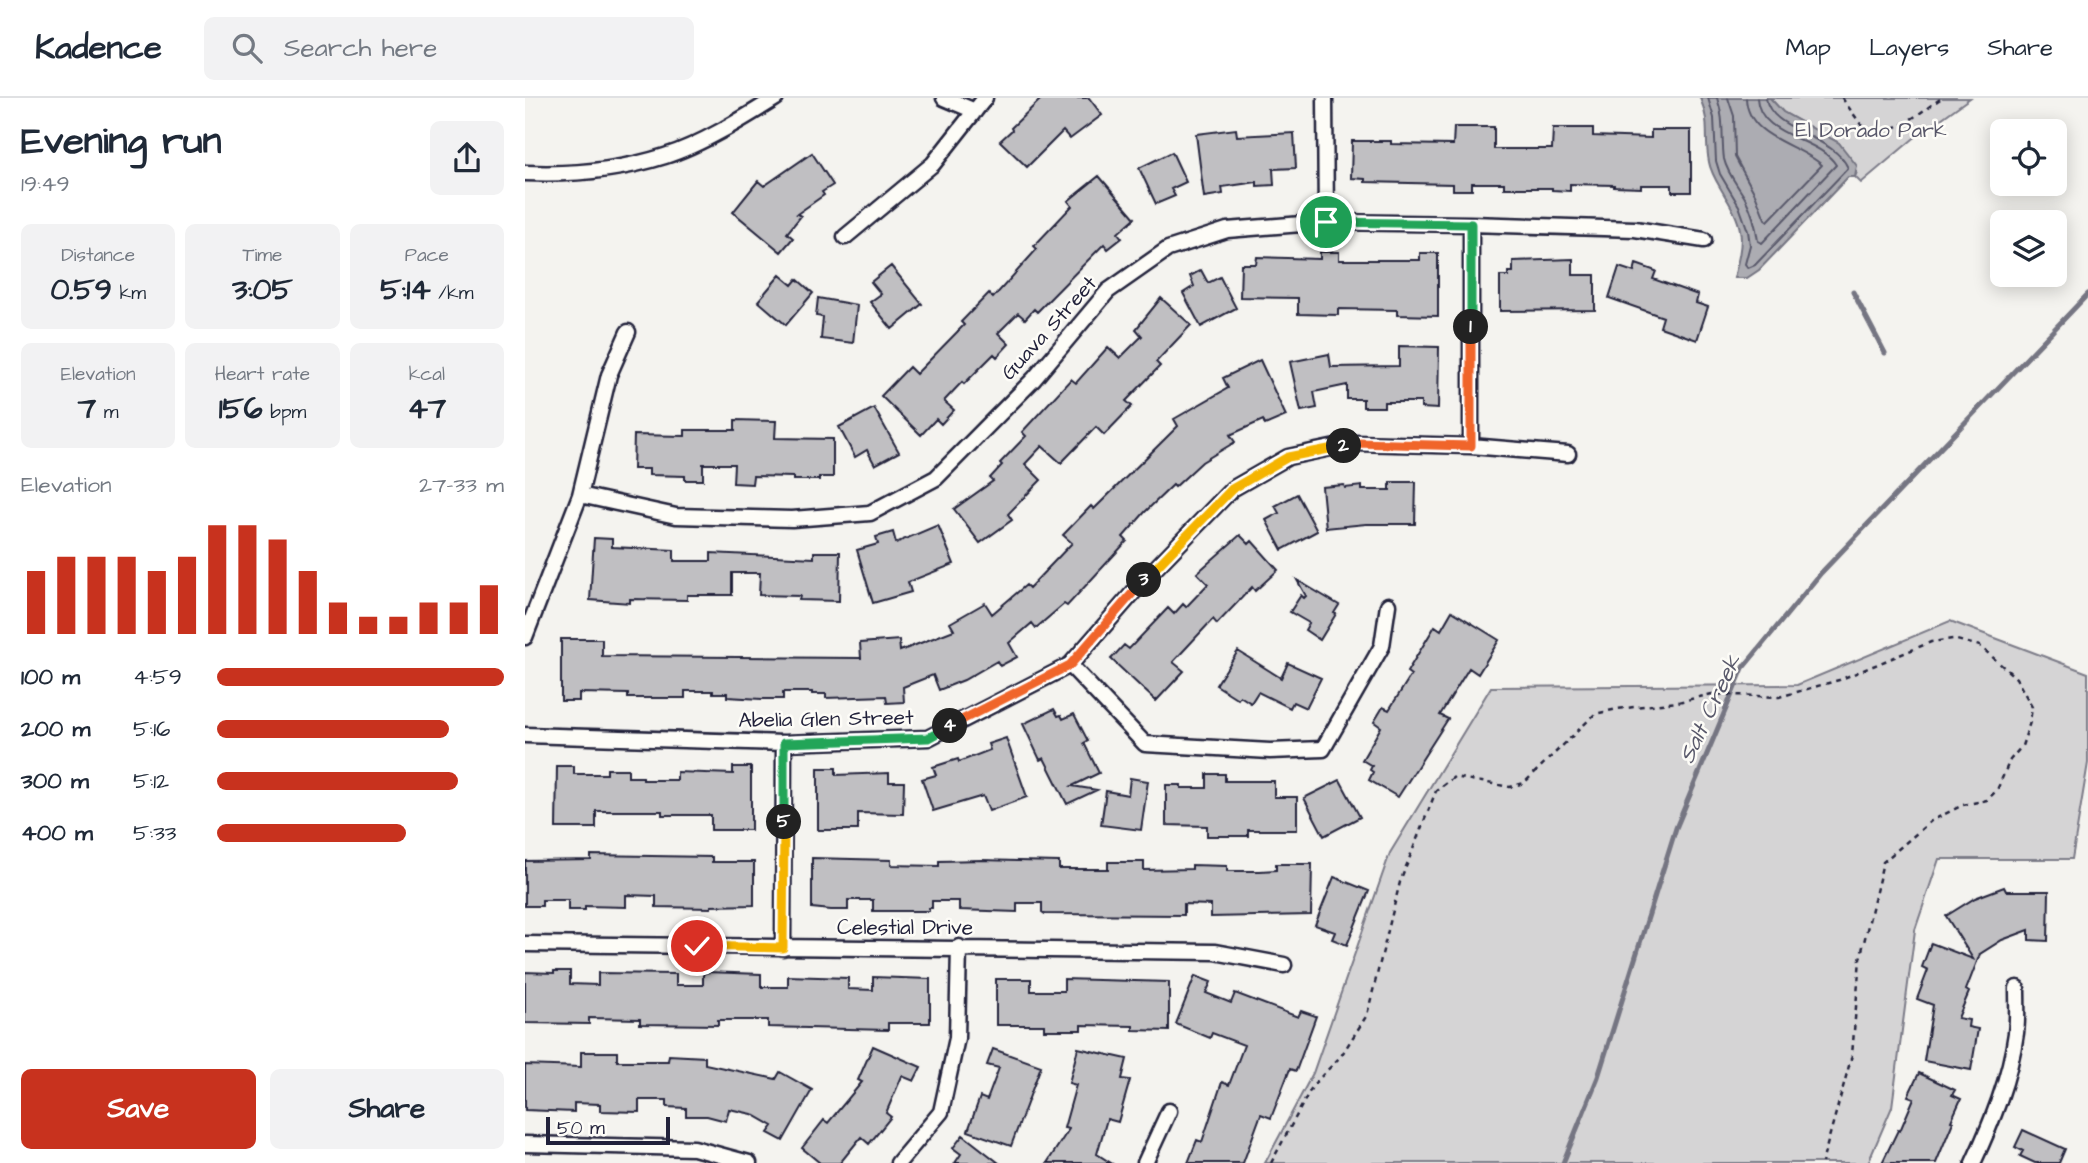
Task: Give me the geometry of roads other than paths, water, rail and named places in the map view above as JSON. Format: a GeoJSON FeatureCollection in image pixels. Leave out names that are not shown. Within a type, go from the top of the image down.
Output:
{"type":"FeatureCollection","features":[{"type":"Feature","properties":{"kind":"street"},"geometry":{"type":"LineString","coordinates":[[525,173],[601,170],[666,156],[737,123],[776,98]]}},
{"type":"Feature","properties":{"kind":"street"},"geometry":{"type":"LineString","coordinates":[[944,98],[975,111]]}},
{"type":"Feature","properties":{"kind":"street"},"geometry":{"type":"LineString","coordinates":[[966,98],[975,111]]}},
{"type":"Feature","properties":{"kind":"street"},"geometry":{"type":"LineString","coordinates":[[845,237],[933,164],[985,98]]}},
{"type":"Feature","properties":{"kind":"street"},"geometry":{"type":"LineString","coordinates":[[1325,98],[1326,222]]}},
{"type":"Feature","properties":{"kind":"street","name":"Guava Street"},"geometry":{"type":"LineString","coordinates":[[580,495],[676,516],[792,519],[870,513],[936,478],[1034,379],[1108,291],[1168,249],[1227,230],[1326,222],[1471,224],[1635,229],[1704,240]]}},
{"type":"Feature","properties":{"kind":"street"},"geometry":{"type":"LineString","coordinates":[[1471,224],[1471,446]]}},
{"type":"Feature","properties":{"kind":"street"},"geometry":{"type":"LineString","coordinates":[[525,637],[580,495],[609,375],[628,332]]}},
{"type":"Feature","properties":{"kind":"street","name":"Abelia Glen Street"},"geometry":{"type":"LineString","coordinates":[[525,735],[784,743],[928,738],[1070,665],[1145,579],[1232,489],[1288,457],[1355,443],[1471,446],[1568,454]]}},
{"type":"Feature","properties":{"kind":"street"},"geometry":{"type":"LineString","coordinates":[[1070,665],[1145,744],[1270,751],[1323,749],[1382,646],[1388,605]]}},
{"type":"Feature","properties":{"kind":"street"},"geometry":{"type":"LineString","coordinates":[[783,948],[784,743]]}},
{"type":"Feature","properties":{"kind":"street","name":"Celestial Drive"},"geometry":{"type":"LineString","coordinates":[[525,944],[1215,952],[1284,965]]}},
{"type":"Feature","properties":{"kind":"street"},"geometry":{"type":"LineString","coordinates":[[898,1163],[941,1112],[957,1038],[959,947]]}},
{"type":"Feature","properties":{"kind":"street"},"geometry":{"type":"LineString","coordinates":[[1973,1163],[2001,1096],[2011,1059],[2016,1032],[2017,989]]}},
{"type":"Feature","properties":{"kind":"street"},"geometry":{"type":"LineString","coordinates":[[1145,1163],[1169,1111]]}},
{"type":"Feature","properties":{"kind":"street"},"geometry":{"type":"LineString","coordinates":[[525,1144],[694,1148],[749,1163]]}},
{"type":"Feature","properties":{"kind":"water"},"geometry":{"type":"Polygon","coordinates":[[[1700,98],[1770,98],[1783,112],[1839,143],[1857,166],[1855,177],[1848,177],[1759,270],[1747,278],[1734,278],[1741,236],[1737,218],[1710,166],[1705,115],[1700,98]]]}},
{"type":"Feature","properties":{"kind":"waterway"},"geometry":{"type":"LineString","coordinates":[[1853,292],[1885,353]]}},
{"type":"Feature","properties":{"kind":"waterway","name":"Salt Creek"},"geometry":{"type":"LineString","coordinates":[[1563,1163],[1598,1077],[1676,828],[1743,668],[1821,573],[2088,294]]}},
{"type":"Feature","properties":{"kind":"park label","name":"El Dorado Park"},"geometry":{"type":"Point","coordinates":[1871,130]}}]}
